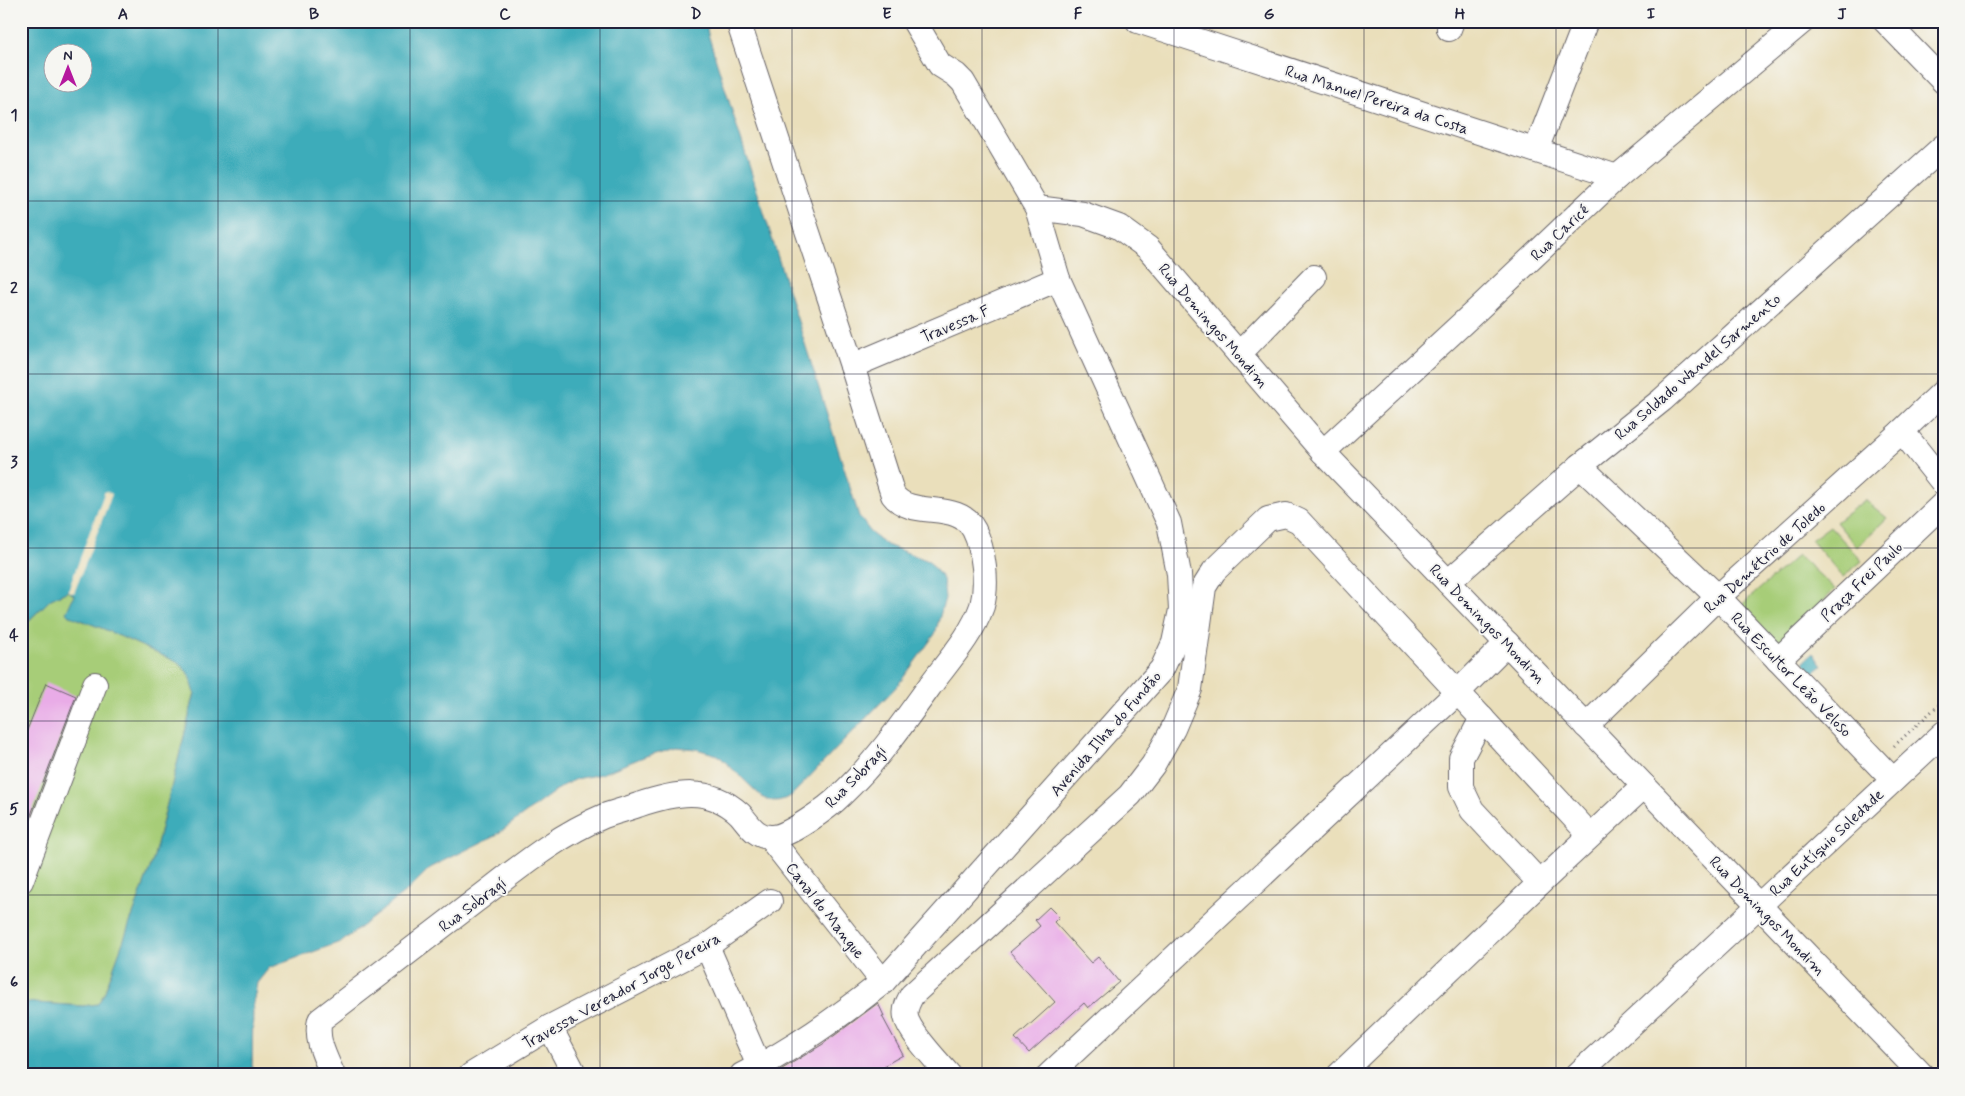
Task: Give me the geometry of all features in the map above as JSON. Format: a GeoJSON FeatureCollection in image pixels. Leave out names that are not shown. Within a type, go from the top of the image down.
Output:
{"type":"FeatureCollection","features":[{"type":"Feature","properties":{"kind":"street","name":"Rua Sobragí"},"geometry":{"type":"LineString","coordinates":[[333,1075],[319,1042],[318,1030],[320,1020],[544,849],[603,816],[671,794],[697,794],[719,801],[739,814],[750,828],[770,838],[781,836],[810,820],[841,796],[884,748],[970,632],[982,604],[985,570],[974,531],[968,522],[957,514],[902,504],[893,495],[738,21]]}},
{"type":"Feature","properties":{"kind":"street","name":"Avenida Ilha do Fundão"},"geometry":{"type":"LineString","coordinates":[[755,1072],[837,1018],[883,982],[1162,669],[1174,643],[1181,610],[1179,574],[1169,523],[1058,279],[1037,208],[963,82],[940,65],[914,21]]}},
{"type":"Feature","properties":{"kind":"street","name":"Rua Manuel Pereira da Costa"},"geometry":{"type":"LineString","coordinates":[[1138,21],[1617,177]]}},
{"type":"Feature","properties":{"kind":"street"},"geometry":{"type":"LineString","coordinates":[[1536,150],[1586,21]]}},
{"type":"Feature","properties":{"kind":"street","name":"Rua Caricé"},"geometry":{"type":"LineString","coordinates":[[1323,452],[1617,177],[1802,21]]}},
{"type":"Feature","properties":{"kind":"street"},"geometry":{"type":"LineString","coordinates":[[1885,21],[1944,82]]}},
{"type":"Feature","properties":{"kind":"street","name":"Rua Soldado Wandel Sarmento"},"geometry":{"type":"LineString","coordinates":[[1448,582],[1580,466],[1662,400],[1944,146]]}},
{"type":"Feature","properties":{"kind":"street","name":"Rua Domingos Mondim"},"geometry":{"type":"LineString","coordinates":[[1037,208],[1083,214],[1119,227],[1148,248],[1323,452],[1922,1075]]}},
{"type":"Feature","properties":{"kind":"street"},"geometry":{"type":"LineString","coordinates":[[1238,354],[1314,277]]}},
{"type":"Feature","properties":{"kind":"street","name":"Travessa F"},"geometry":{"type":"LineString","coordinates":[[852,366],[1058,279]]}},
{"type":"Feature","properties":{"kind":"street","name":"Rua Demétrio de Toledo"},"geometry":{"type":"LineString","coordinates":[[1586,726],[1718,597],[1902,432],[1944,391]]}},
{"type":"Feature","properties":{"kind":"street"},"geometry":{"type":"LineString","coordinates":[[1902,432],[1944,484]]}},
{"type":"Feature","properties":{"kind":"street","name":"Rua Escultor Leão Veloso"},"geometry":{"type":"LineString","coordinates":[[1580,466],[1718,597],[1893,780]]}},
{"type":"Feature","properties":{"kind":"street","name":"Praça Frei Paulo"},"geometry":{"type":"LineString","coordinates":[[1778,660],[1944,503]]}},
{"type":"Feature","properties":{"kind":"street"},"geometry":{"type":"LineString","coordinates":[[949,1075],[912,1030],[906,1017],[906,1005],[912,994],[1130,795],[1147,773],[1173,729],[1190,689],[1204,587],[1214,572],[1268,519],[1286,515],[1299,521],[1590,835]]}},
{"type":"Feature","properties":{"kind":"street"},"geometry":{"type":"LineString","coordinates":[[1049,1075],[1458,692],[1507,643]]}},
{"type":"Feature","properties":{"kind":"street"},"geometry":{"type":"LineString","coordinates":[[21,881],[95,684]]}},
{"type":"Feature","properties":{"kind":"street"},"geometry":{"type":"LineString","coordinates":[[1482,718],[1461,758],[1461,787],[1472,810],[1540,883]]}},
{"type":"Feature","properties":{"kind":"street","name":"Rua Eutíquio Soledade"},"geometry":{"type":"LineString","coordinates":[[1577,1075],[1944,733]]}},
{"type":"Feature","properties":{"kind":"street"},"geometry":{"type":"LineString","coordinates":[[1339,1075],[1590,835],[1644,786]]}},
{"type":"Feature","properties":{"kind":"street","name":"Canal do Mangue"},"geometry":{"type":"LineString","coordinates":[[770,838],[883,982]]}},
{"type":"Feature","properties":{"kind":"street","name":"Travessa Vereador Jorge Pereira"},"geometry":{"type":"LineString","coordinates":[[484,1071],[550,1027],[707,946],[770,901]]}},
{"type":"Feature","properties":{"kind":"street"},"geometry":{"type":"LineString","coordinates":[[707,946],[755,1072]]}},
{"type":"Feature","properties":{"kind":"street"},"geometry":{"type":"LineString","coordinates":[[550,1027],[575,1075]]}},
{"type":"Feature","properties":{"kind":"path"},"geometry":{"type":"LineString","coordinates":[[1894,746],[1944,700]]}},
{"type":"Feature","properties":{"kind":"green space"},"geometry":{"type":"Polygon","coordinates":[[[1865,500],[1887,518],[1857,547],[1836,522],[1865,500]]]}},
{"type":"Feature","properties":{"kind":"green space"},"geometry":{"type":"Polygon","coordinates":[[[1830,526],[1862,561],[1843,577],[1811,540],[1830,526]]]}},
{"type":"Feature","properties":{"kind":"green space"},"geometry":{"type":"Polygon","coordinates":[[[1798,555],[1835,589],[1782,645],[1737,609],[1798,555]]]}},
{"type":"Feature","properties":{"kind":"green space"},"geometry":{"type":"Polygon","coordinates":[[[68,591],[74,595],[68,615],[179,663],[189,674],[195,692],[153,860],[104,994],[98,1004],[83,1006],[21,1002],[21,628],[51,599],[68,591]]]}},
{"type":"Feature","properties":{"kind":"water"},"geometry":{"type":"Polygon","coordinates":[[[21,21],[706,21],[708,34],[859,516],[872,534],[887,545],[929,561],[943,579],[945,598],[935,634],[898,685],[791,796],[777,801],[763,798],[718,755],[696,749],[676,747],[646,756],[601,774],[576,779],[562,786],[496,835],[430,868],[408,890],[343,941],[269,968],[257,983],[253,1005],[252,1075],[21,1075],[21,1002],[83,1006],[98,1004],[104,994],[153,860],[195,693],[189,674],[179,663],[68,615],[66,613],[74,595],[68,591],[51,599],[21,628],[21,21]]]}},
{"type":"Feature","properties":{"kind":"water"},"geometry":{"type":"Polygon","coordinates":[[[1813,653],[1822,666],[1813,673],[1803,662],[1813,653]]]}},
{"type":"Feature","properties":{"kind":"pier"},"geometry":{"type":"Polygon","coordinates":[[[105,491],[112,494],[74,593],[68,591],[105,491]]]}},
{"type":"Feature","properties":{"kind":"building"},"geometry":{"type":"Polygon","coordinates":[[[46,683],[76,696],[21,841],[21,745],[46,683]]]}},
{"type":"Feature","properties":{"kind":"building"},"geometry":{"type":"Polygon","coordinates":[[[1049,907],[1059,917],[1054,922],[1091,963],[1098,957],[1119,982],[1088,1008],[1084,1003],[1029,1053],[1015,1038],[1055,1002],[1010,952],[1040,926],[1035,920],[1049,907]]]}},
{"type":"Feature","properties":{"kind":"building"},"geometry":{"type":"Polygon","coordinates":[[[878,1003],[884,1016],[882,1016],[903,1055],[885,1065],[891,1075],[781,1075],[779,1071],[823,1044],[878,1003]]]}}]}
